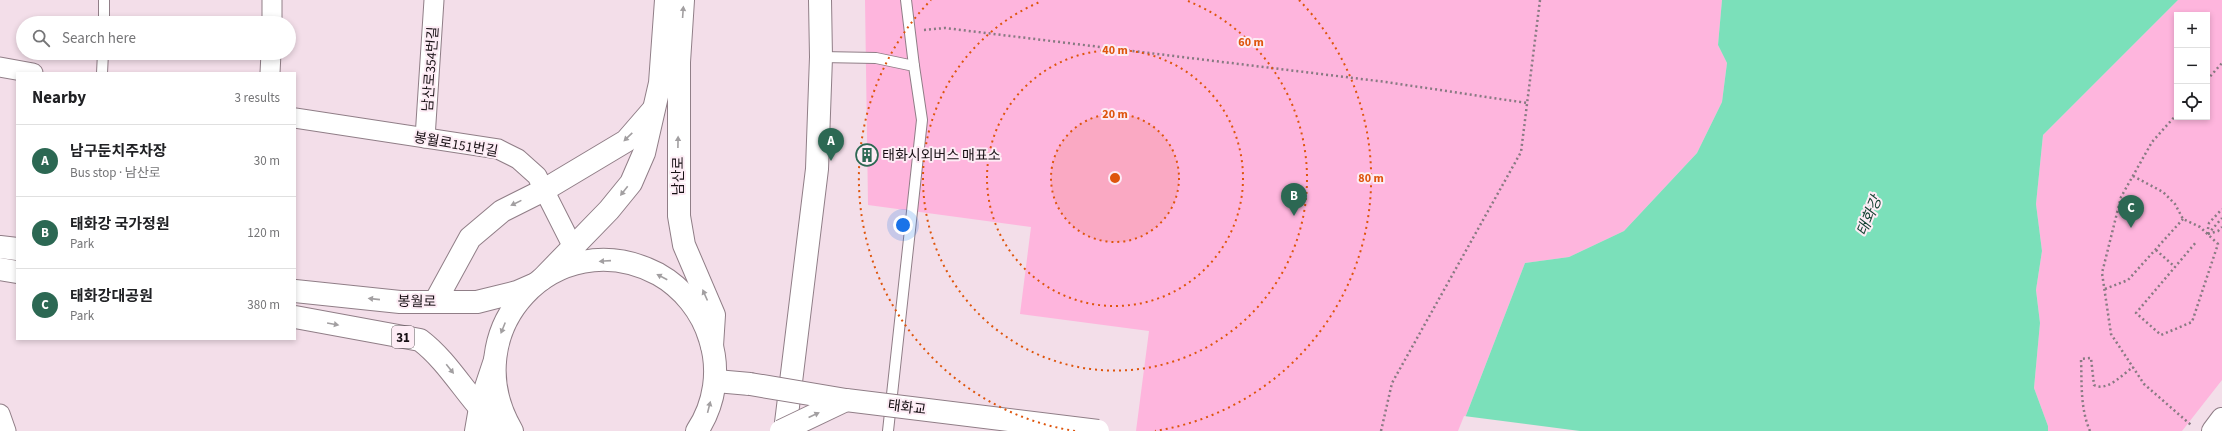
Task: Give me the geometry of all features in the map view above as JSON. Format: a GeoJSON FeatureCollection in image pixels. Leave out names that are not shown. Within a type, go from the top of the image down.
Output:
{"type":"FeatureCollection","features":[{"type":"Feature","properties":{"kind":"main road"},"geometry":{"type":"LineString","coordinates":[[512,431],[501,413],[493,380],[496,345],[508,316],[527,291],[577,254],[631,183],[644,153],[660,83],[666,0]]}},
{"type":"Feature","properties":{"kind":"main road","name":"남산로"},"geometry":{"type":"LineString","coordinates":[[683,0],[679,62],[679,216],[684,245],[714,315],[712,346]]}},
{"type":"Feature","properties":{"kind":"main road"},"geometry":{"type":"LineString","coordinates":[[785,431],[817,168],[821,57],[820,0]]}},
{"type":"Feature","properties":{"kind":"main road"},"geometry":{"type":"LineString","coordinates":[[435,302],[470,238],[502,211],[544,190],[626,140],[654,108]]}},
{"type":"Feature","properties":{"kind":"main road"},"geometry":{"type":"LineString","coordinates":[[0,246],[16,249]]}},
{"type":"Feature","properties":{"kind":"main road"},"geometry":{"type":"LineString","coordinates":[[577,254],[643,266],[668,280],[690,300],[706,324],[712,346],[716,381],[707,416],[697,431]]}},
{"type":"Feature","properties":{"kind":"main road"},"geometry":{"type":"LineString","coordinates":[[0,269],[16,272]]}},
{"type":"Feature","properties":{"kind":"main road","name":"봉월로"},"geometry":{"type":"LineString","coordinates":[[296,291],[400,302],[476,302],[517,292],[538,283]]}},
{"type":"Feature","properties":{"kind":"main road","name":"31"},"geometry":{"type":"LineString","coordinates":[[296,317],[420,340],[436,352],[481,408]]}},
{"type":"Feature","properties":{"kind":"main road"},"geometry":{"type":"LineString","coordinates":[[476,431],[495,360]]}},
{"type":"Feature","properties":{"kind":"main road","name":"태화교"},"geometry":{"type":"LineString","coordinates":[[716,381],[750,384],[846,400],[1098,431]]}},
{"type":"Feature","properties":{"kind":"main road"},"geometry":{"type":"LineString","coordinates":[[781,431],[846,400]]}},
{"type":"Feature","properties":{"kind":"main road"},"geometry":{"type":"LineString","coordinates":[[481,408],[504,431]]}},
{"type":"Feature","properties":{"kind":"main road"},"geometry":{"type":"LineString","coordinates":[[2213,431],[2222,419]]}},
{"type":"Feature","properties":{"kind":"street"},"geometry":{"type":"LineString","coordinates":[[272,0],[272,16]]}},
{"type":"Feature","properties":{"kind":"street","name":"남산로354번길"},"geometry":{"type":"LineString","coordinates":[[425,138],[434,0]]}},
{"type":"Feature","properties":{"kind":"street"},"geometry":{"type":"LineString","coordinates":[[270,72],[271,60]]}},
{"type":"Feature","properties":{"kind":"street"},"geometry":{"type":"LineString","coordinates":[[0,67],[28,72]]}},
{"type":"Feature","properties":{"kind":"street","name":"봉월로151번길"},"geometry":{"type":"LineString","coordinates":[[296,118],[498,149],[518,159],[537,176],[577,254]]}},
{"type":"Feature","properties":{"kind":"street"},"geometry":{"type":"LineString","coordinates":[[0,414],[6,431]]}},
{"type":"Feature","properties":{"kind":"lane"},"geometry":{"type":"LineString","coordinates":[[104,0],[104,16]]}},
{"type":"Feature","properties":{"kind":"lane"},"geometry":{"type":"LineString","coordinates":[[888,431],[922,120],[906,0]]}},
{"type":"Feature","properties":{"kind":"lane"},"geometry":{"type":"LineString","coordinates":[[821,57],[876,58],[914,66]]}},
{"type":"Feature","properties":{"kind":"lane"},"geometry":{"type":"LineString","coordinates":[[102,72],[103,60]]}},
{"type":"Feature","properties":{"kind":"path"},"geometry":{"type":"LineString","coordinates":[[1381,431],[1392,384],[1521,152],[1540,0]]}},
{"type":"Feature","properties":{"kind":"path"},"geometry":{"type":"LineString","coordinates":[[910,31],[945,28],[1386,82],[1527,103]]}},
{"type":"Feature","properties":{"kind":"path"},"geometry":{"type":"LineString","coordinates":[[2210,77],[2222,63]]}},
{"type":"Feature","properties":{"kind":"path"},"geometry":{"type":"LineString","coordinates":[[2174,117],[2152,142],[2121,197],[2102,273],[2111,334],[2144,384],[2191,425]]}},
{"type":"Feature","properties":{"kind":"path"},"geometry":{"type":"LineString","coordinates":[[2132,176],[2163,192],[2175,204],[2183,219],[2200,227],[2218,244],[2192,322],[2162,335],[2136,313],[2197,241]]}},
{"type":"Feature","properties":{"kind":"path"},"geometry":{"type":"LineString","coordinates":[[2207,234],[2209,224],[2222,209]]}},
{"type":"Feature","properties":{"kind":"path"},"geometry":{"type":"LineString","coordinates":[[2207,234],[2222,218]]}},
{"type":"Feature","properties":{"kind":"path"},"geometry":{"type":"LineString","coordinates":[[2105,289],[2128,280],[2183,219]]}},
{"type":"Feature","properties":{"kind":"path"},"geometry":{"type":"LineString","coordinates":[[2207,234],[2218,231],[2222,227]]}},
{"type":"Feature","properties":{"kind":"path"},"geometry":{"type":"LineString","coordinates":[[2156,250],[2175,267]]}},
{"type":"Feature","properties":{"kind":"path"},"geometry":{"type":"LineString","coordinates":[[2090,431],[2085,419],[2082,399],[2081,359],[2091,358],[2094,385],[2098,387],[2108,386],[2133,367]]}},
{"type":"Feature","properties":{"kind":"shaded area"},"geometry":{"type":"Polygon","coordinates":[[[865,0],[1722,0],[1718,45],[1727,63],[1722,102],[1697,153],[1624,231],[1569,257],[1525,263],[1460,431],[1136,431],[1149,331],[1020,314],[1031,227],[868,205],[865,0]]]}},
{"type":"Feature","properties":{"kind":"shaded area"},"geometry":{"type":"Polygon","coordinates":[[[2178,0],[2222,0],[2222,380],[2182,431],[2048,431],[2048,426],[2034,388],[2040,323],[2036,290],[2042,251],[2036,204],[2043,135],[2178,0]]]}},
{"type":"Feature","properties":{"kind":"water","name":"태화강"},"geometry":{"type":"Polygon","coordinates":[[[1722,0],[2178,0],[2043,135],[2036,204],[2042,251],[2036,290],[2040,323],[2034,388],[2048,426],[2048,431],[1460,431],[1525,263],[1569,257],[1624,231],[1697,153],[1722,102],[1727,63],[1718,45],[1722,0]]]}},
{"type":"Feature","properties":{"kind":"pier"},"geometry":{"type":"Polygon","coordinates":[[[1464,416],[1580,431],[1458,431],[1464,416]]]}},
{"type":"Feature","properties":{"kind":"place","name":"태화시외버스 매표소"},"geometry":{"type":"Point","coordinates":[867,155]}},
{"type":"Feature","properties":{"kind":"place","name":"남구둔치주차장"},"geometry":{"type":"Point","coordinates":[831,161]}},
{"type":"Feature","properties":{"kind":"place","name":"태화강 국가정원"},"geometry":{"type":"Point","coordinates":[1294,216]}},
{"type":"Feature","properties":{"kind":"place","name":"태화강대공원"},"geometry":{"type":"Point","coordinates":[2131,228]}}]}
